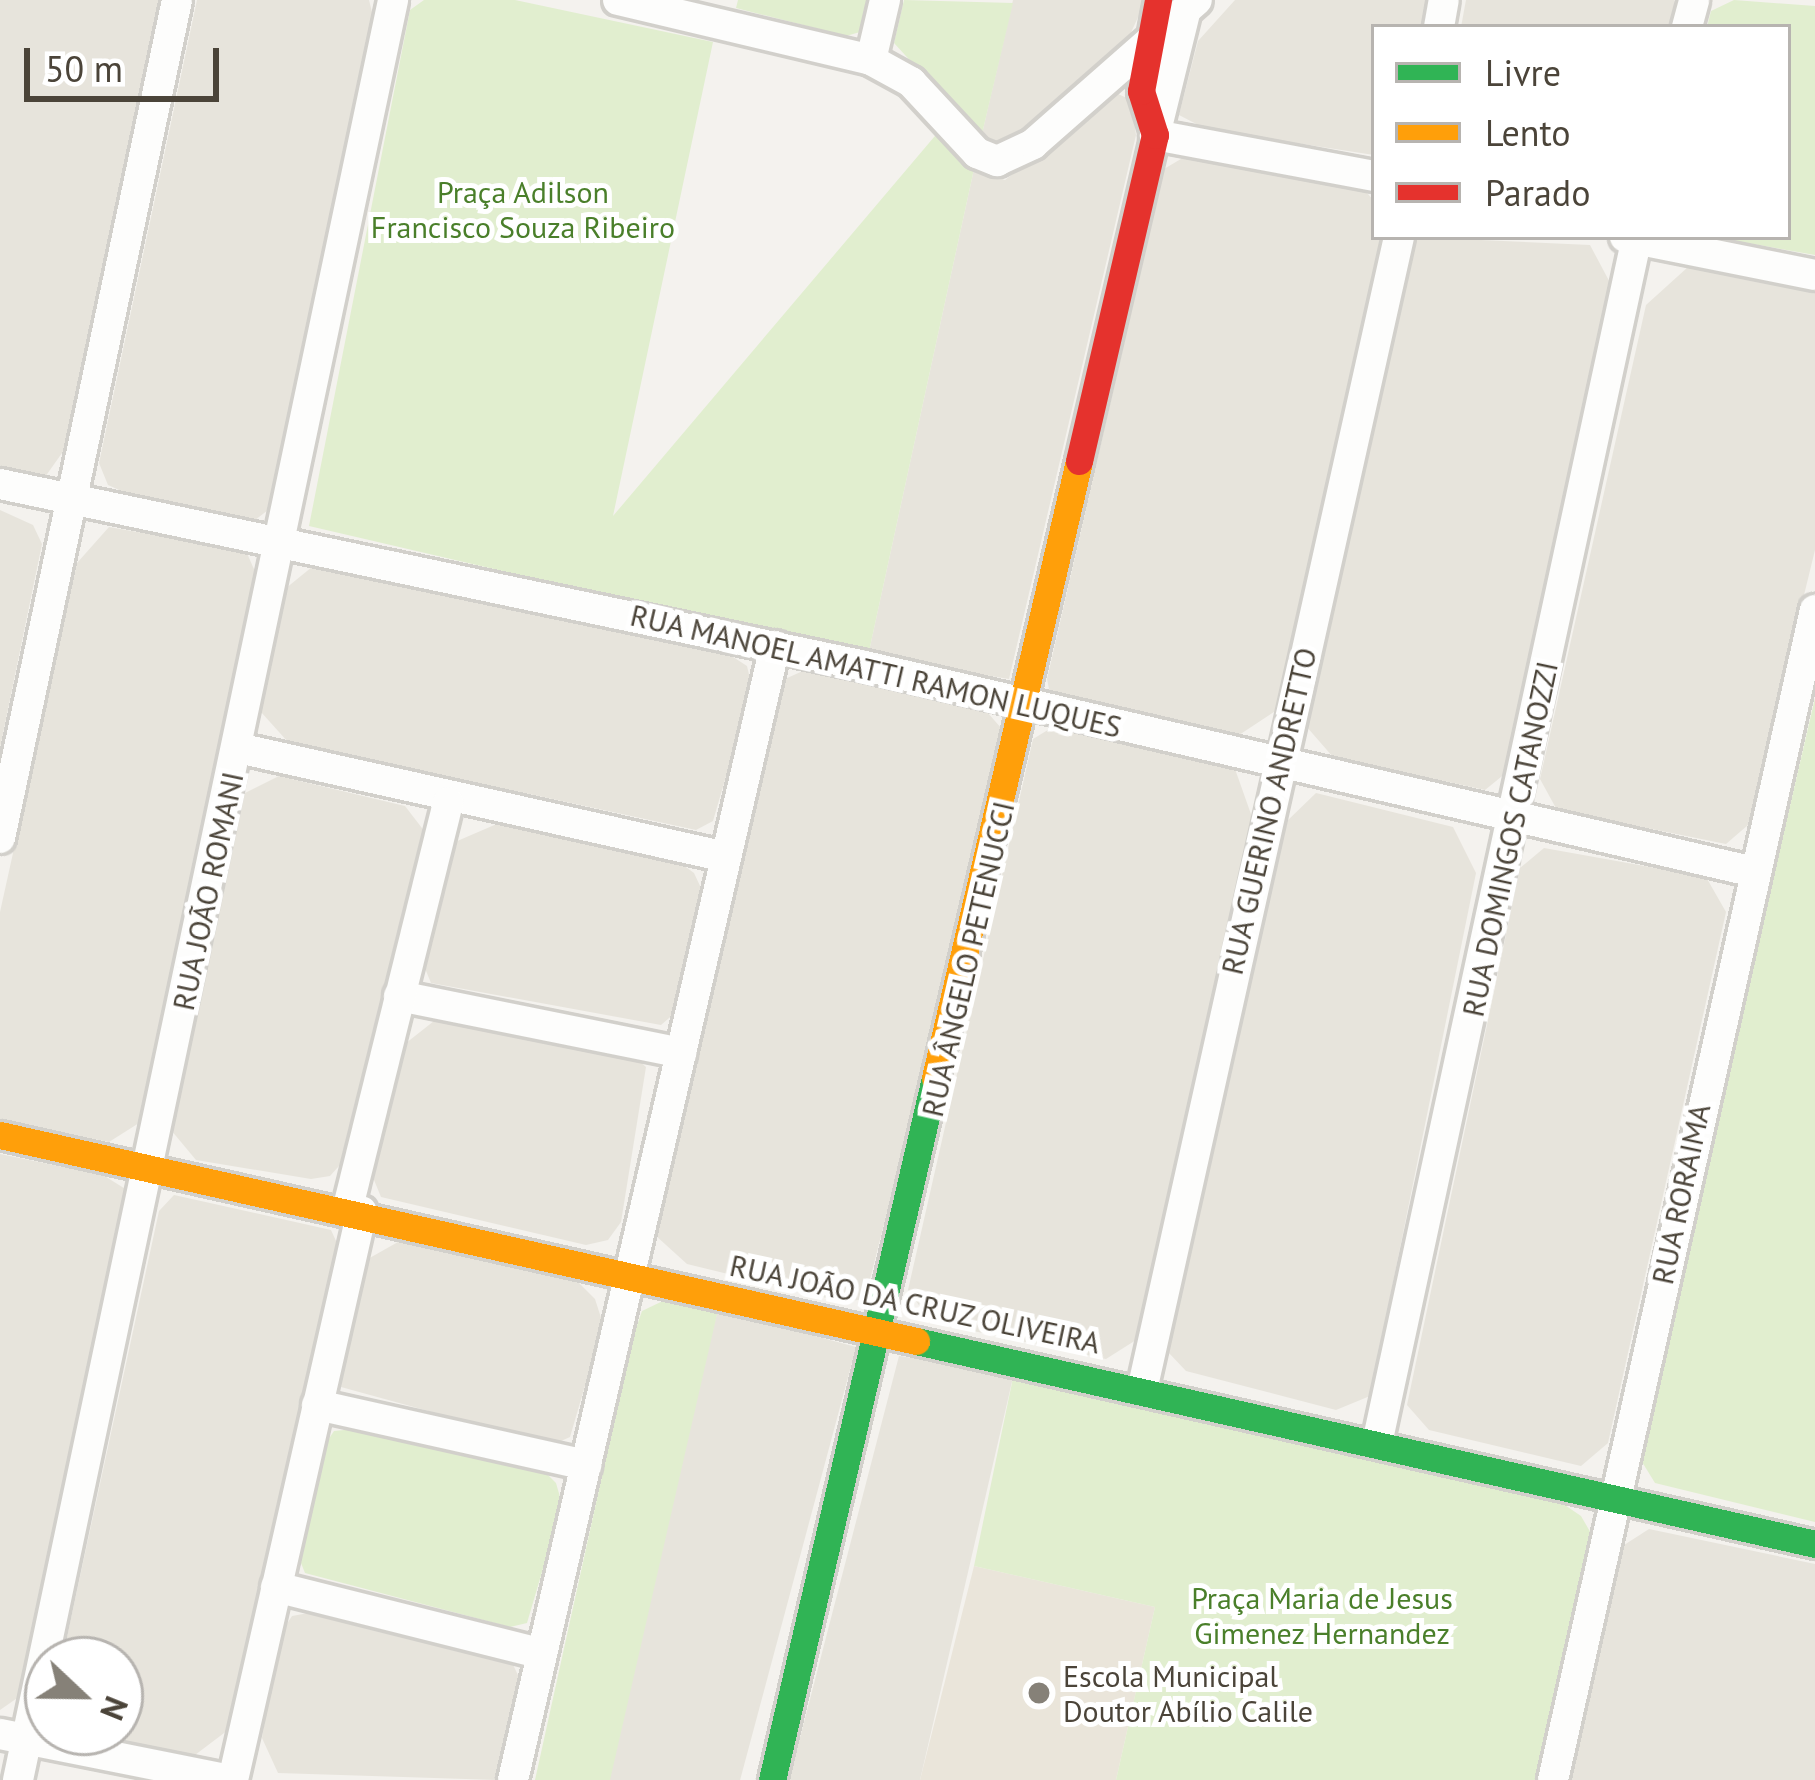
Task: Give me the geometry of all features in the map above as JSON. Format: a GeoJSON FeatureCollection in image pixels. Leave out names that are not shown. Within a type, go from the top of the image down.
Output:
{"type":"FeatureCollection","features":[{"type":"Feature","properties":{"kind":"street"},"geometry":{"type":"LineString","coordinates":[[0,838],[177,0]]}},
{"type":"Feature","properties":{"kind":"street","name":"RUA JOÃO ROMANI"},"geometry":{"type":"LineString","coordinates":[[18,1780],[14,1737],[148,1166],[393,0]]}},
{"type":"Feature","properties":{"kind":"street"},"geometry":{"type":"LineString","coordinates":[[617,0],[871,60],[911,82],[977,154],[997,161],[1033,144],[1150,37],[1180,3]]}},
{"type":"Feature","properties":{"kind":"street"},"geometry":{"type":"LineString","coordinates":[[871,60],[885,0]]}},
{"type":"Feature","properties":{"kind":"street","name":"RUA ÂNGELO PETENUCCI"},"geometry":{"type":"LineString","coordinates":[[772,1780],[884,1330],[1155,135],[1180,3]]}},
{"type":"Feature","properties":{"kind":"street","name":"RUA ÂNGELO PETENUCCI"},"geometry":{"type":"LineString","coordinates":[[1150,37],[1142,92],[1155,135]]}},
{"type":"Feature","properties":{"kind":"street"},"geometry":{"type":"LineString","coordinates":[[1155,135],[1371,175]]}},
{"type":"Feature","properties":{"kind":"street","name":"RUA GUERINO ANDRETTO"},"geometry":{"type":"LineString","coordinates":[[1143,1386],[1398,240]]}},
{"type":"Feature","properties":{"kind":"street","name":"RUA DOMINGOS CATANOZZI"},"geometry":{"type":"LineString","coordinates":[[1378,1439],[1516,815],[1633,240]]}},
{"type":"Feature","properties":{"kind":"street"},"geometry":{"type":"LineString","coordinates":[[1643,240],[1815,275]]}},
{"type":"Feature","properties":{"kind":"street","name":"RUA MANOEL AMATTI RAMON LUQUES"},"geometry":{"type":"LineString","coordinates":[[0,484],[775,646],[1750,871]]}},
{"type":"Feature","properties":{"kind":"street","name":"RUA RORAIMA"},"geometry":{"type":"LineString","coordinates":[[1552,1780],[1750,871],[1815,610]]}},
{"type":"Feature","properties":{"kind":"street"},"geometry":{"type":"LineString","coordinates":[[513,1780],[775,646]]}},
{"type":"Feature","properties":{"kind":"street"},"geometry":{"type":"LineString","coordinates":[[238,748],[448,802],[726,857]]}},
{"type":"Feature","properties":{"kind":"street"},"geometry":{"type":"LineString","coordinates":[[14,1737],[232,1780],[317,1405],[399,996],[448,802]]}},
{"type":"Feature","properties":{"kind":"street"},"geometry":{"type":"LineString","coordinates":[[399,996],[681,1053]]}},
{"type":"Feature","properties":{"kind":"street","name":"RUA JOÃO DA CRUZ OLIVEIRA"},"geometry":{"type":"LineString","coordinates":[[0,1135],[355,1209],[630,1275],[1143,1386],[1815,1544]]}},
{"type":"Feature","properties":{"kind":"street"},"geometry":{"type":"LineString","coordinates":[[317,1405],[586,1465]]}},
{"type":"Feature","properties":{"kind":"street"},"geometry":{"type":"LineString","coordinates":[[276,1587],[542,1654]]}},
{"type":"Feature","properties":{"kind":"shaded area"},"geometry":{"type":"Polygon","coordinates":[[[0,0],[163,0],[67,446],[45,477],[0,467],[0,0]]]}},
{"type":"Feature","properties":{"kind":"shaded area"},"geometry":{"type":"Polygon","coordinates":[[[197,0],[369,0],[374,20],[276,504],[255,520],[137,498],[108,485],[99,463],[197,0]]]}},
{"type":"Feature","properties":{"kind":"shaded area"},"geometry":{"type":"Polygon","coordinates":[[[1013,0],[1146,0],[1128,39],[1028,134],[993,145],[981,138],[1013,0]]]}},
{"type":"Feature","properties":{"kind":"shaded area"},"geometry":{"type":"Polygon","coordinates":[[[1235,0],[1434,0],[1429,24],[1371,24],[1371,155],[1206,129],[1179,115],[1198,41],[1235,0]]]}},
{"type":"Feature","properties":{"kind":"shaded area"},"geometry":{"type":"Polygon","coordinates":[[[1466,0],[1674,0],[1680,12],[1677,24],[1462,24],[1466,0]]]}},
{"type":"Feature","properties":{"kind":"shaded area"},"geometry":{"type":"Polygon","coordinates":[[[1116,93],[1131,100],[1136,135],[1009,679],[868,656],[974,169],[1005,180],[1116,93]]]}},
{"type":"Feature","properties":{"kind":"shaded area"},"geometry":{"type":"Polygon","coordinates":[[[1191,153],[1362,187],[1371,198],[1371,240],[1387,240],[1277,710],[1236,737],[1050,694],[1047,679],[1164,169],[1191,153]]]}},
{"type":"Feature","properties":{"kind":"shaded area"},"geometry":{"type":"Polygon","coordinates":[[[1412,240],[1590,245],[1615,292],[1512,768],[1485,790],[1333,757],[1306,726],[1412,240]]]}},
{"type":"Feature","properties":{"kind":"shaded area"},"geometry":{"type":"Polygon","coordinates":[[[1688,267],[1815,289],[1815,550],[1748,825],[1726,844],[1557,810],[1540,779],[1646,305],[1688,267]]]}},
{"type":"Feature","properties":{"kind":"shaded area"},"geometry":{"type":"Polygon","coordinates":[[[0,510],[33,525],[42,544],[0,748],[0,510]]]}},
{"type":"Feature","properties":{"kind":"shaded area"},"geometry":{"type":"Polygon","coordinates":[[[109,527],[246,551],[260,583],[139,1123],[109,1142],[0,1121],[0,912],[77,563],[109,527]]]}},
{"type":"Feature","properties":{"kind":"shaded area"},"geometry":{"type":"Polygon","coordinates":[[[312,567],[727,653],[747,666],[752,687],[713,821],[696,830],[288,742],[261,712],[280,593],[312,567]]]}},
{"type":"Feature","properties":{"kind":"shaded area"},"geometry":{"type":"Polygon","coordinates":[[[805,670],[981,705],[1008,736],[865,1299],[843,1302],[687,1264],[655,1235],[771,710],[785,679],[805,670]]]}},
{"type":"Feature","properties":{"kind":"shaded area"},"geometry":{"type":"Polygon","coordinates":[[[1056,725],[1235,769],[1252,817],[1136,1340],[1106,1359],[931,1322],[908,1290],[1033,739],[1056,725]]]}},
{"type":"Feature","properties":{"kind":"shaded area"},"geometry":{"type":"Polygon","coordinates":[[[279,776],[405,806],[425,832],[347,1157],[330,1176],[311,1179],[196,1160],[171,1130],[241,795],[279,776]]]}},
{"type":"Feature","properties":{"kind":"shaded area"},"geometry":{"type":"Polygon","coordinates":[[[1316,793],[1453,827],[1476,873],[1370,1396],[1336,1410],[1186,1371],[1168,1352],[1286,822],[1316,793]]]}},
{"type":"Feature","properties":{"kind":"shaded area"},"geometry":{"type":"Polygon","coordinates":[[[499,823],[679,862],[694,873],[701,888],[676,1012],[661,1025],[431,983],[424,966],[455,842],[499,823]]]}},
{"type":"Feature","properties":{"kind":"shaded area"},"geometry":{"type":"Polygon","coordinates":[[[1544,848],[1706,877],[1726,912],[1608,1443],[1581,1466],[1429,1430],[1407,1405],[1520,868],[1544,848]]]}},
{"type":"Feature","properties":{"kind":"shaded area"},"geometry":{"type":"Polygon","coordinates":[[[434,1021],[635,1057],[646,1067],[621,1222],[608,1240],[586,1245],[381,1197],[372,1175],[401,1047],[434,1021]]]}},
{"type":"Feature","properties":{"kind":"shaded area"},"geometry":{"type":"Polygon","coordinates":[[[0,1154],[103,1175],[127,1190],[35,1636],[24,1636],[23,1694],[0,1710],[0,1154]]]}},
{"type":"Feature","properties":{"kind":"shaded area"},"geometry":{"type":"Polygon","coordinates":[[[174,1195],[331,1230],[342,1254],[228,1730],[195,1755],[144,1745],[144,1636],[67,1636],[159,1211],[174,1195]]]}},
{"type":"Feature","properties":{"kind":"shaded area"},"geometry":{"type":"Polygon","coordinates":[[[398,1242],[577,1281],[595,1299],[603,1324],[570,1437],[552,1445],[341,1387],[359,1264],[398,1242]]]}},
{"type":"Feature","properties":{"kind":"shaded area"},"geometry":{"type":"Polygon","coordinates":[[[718,1310],[856,1347],[740,1780],[610,1780],[593,1776],[718,1310]]]}},
{"type":"Feature","properties":{"kind":"shaded area"},"geometry":{"type":"Polygon","coordinates":[[[899,1356],[1014,1373],[920,1780],[789,1780],[899,1356]]]}},
{"type":"Feature","properties":{"kind":"shaded area"},"geometry":{"type":"Polygon","coordinates":[[[1649,1529],[1815,1564],[1815,1780],[1570,1780],[1621,1547],[1649,1529]]]}},
{"type":"Feature","properties":{"kind":"shaded area","name":"Escola Municipal Doutor Abílio Calile"},"geometry":{"type":"Polygon","coordinates":[[[974,1566],[1155,1607],[1116,1780],[920,1780],[974,1566]]]}},
{"type":"Feature","properties":{"kind":"shaded area"},"geometry":{"type":"Polygon","coordinates":[[[314,1612],[510,1658],[522,1684],[497,1780],[278,1773],[262,1738],[279,1636],[292,1616],[314,1612]]]}},
{"type":"Feature","properties":{"kind":"green space","name":"Praça Adilson Francisco Souza Ribeiro"},"geometry":{"type":"Polygon","coordinates":[[[424,0],[515,0],[713,42],[613,516],[940,130],[974,169],[868,656],[309,526],[410,10],[424,0]]]}},
{"type":"Feature","properties":{"kind":"green space"},"geometry":{"type":"Polygon","coordinates":[[[738,0],[873,0],[860,32],[846,36],[736,8],[738,0]]]}},
{"type":"Feature","properties":{"kind":"green space"},"geometry":{"type":"Polygon","coordinates":[[[904,0],[1013,3],[981,138],[894,43],[904,0]]]}},
{"type":"Feature","properties":{"kind":"green space"},"geometry":{"type":"Polygon","coordinates":[[[1734,0],[1815,6],[1815,255],[1730,240],[1791,240],[1791,24],[1708,24],[1711,11],[1734,0]]]}},
{"type":"Feature","properties":{"kind":"green space"},"geometry":{"type":"Polygon","coordinates":[[[1815,698],[1815,1522],[1655,1483],[1639,1457],[1815,698]]]}},
{"type":"Feature","properties":{"kind":"green space"},"geometry":{"type":"Polygon","coordinates":[[[667,1299],[718,1310],[610,1780],[535,1780],[632,1340],[642,1311],[667,1299]]]}},
{"type":"Feature","properties":{"kind":"green space","name":"Praça Maria de Jesus Gimenez Hernandez"},"geometry":{"type":"Polygon","coordinates":[[[1014,1373],[1553,1497],[1581,1516],[1592,1535],[1536,1780],[1116,1780],[1155,1607],[974,1566],[1014,1373]]]}},
{"type":"Feature","properties":{"kind":"green space"},"geometry":{"type":"Polygon","coordinates":[[[364,1428],[542,1469],[556,1483],[562,1504],[527,1623],[510,1627],[305,1573],[297,1553],[324,1446],[334,1431],[364,1428]]]}},
{"type":"Feature","properties":{"kind":"traffic: fast"},"geometry":{"type":"LineString","coordinates":[[772,1780],[935,1078]]}},
{"type":"Feature","properties":{"kind":"traffic: fast"},"geometry":{"type":"LineString","coordinates":[[916,1341],[1815,1544]]}},
{"type":"Feature","properties":{"kind":"traffic: slow"},"geometry":{"type":"LineString","coordinates":[[935,1078],[1079,461]]}},
{"type":"Feature","properties":{"kind":"traffic: slow"},"geometry":{"type":"LineString","coordinates":[[0,1135],[916,1341]]}},
{"type":"Feature","properties":{"kind":"traffic: jam"},"geometry":{"type":"LineString","coordinates":[[1079,461],[1155,135],[1141,91],[1158,0]]}},
{"type":"Feature","properties":{"kind":"place","name":"Escola Municipal Doutor Abílio Calile"},"geometry":{"type":"Point","coordinates":[1039,1693]}}]}
